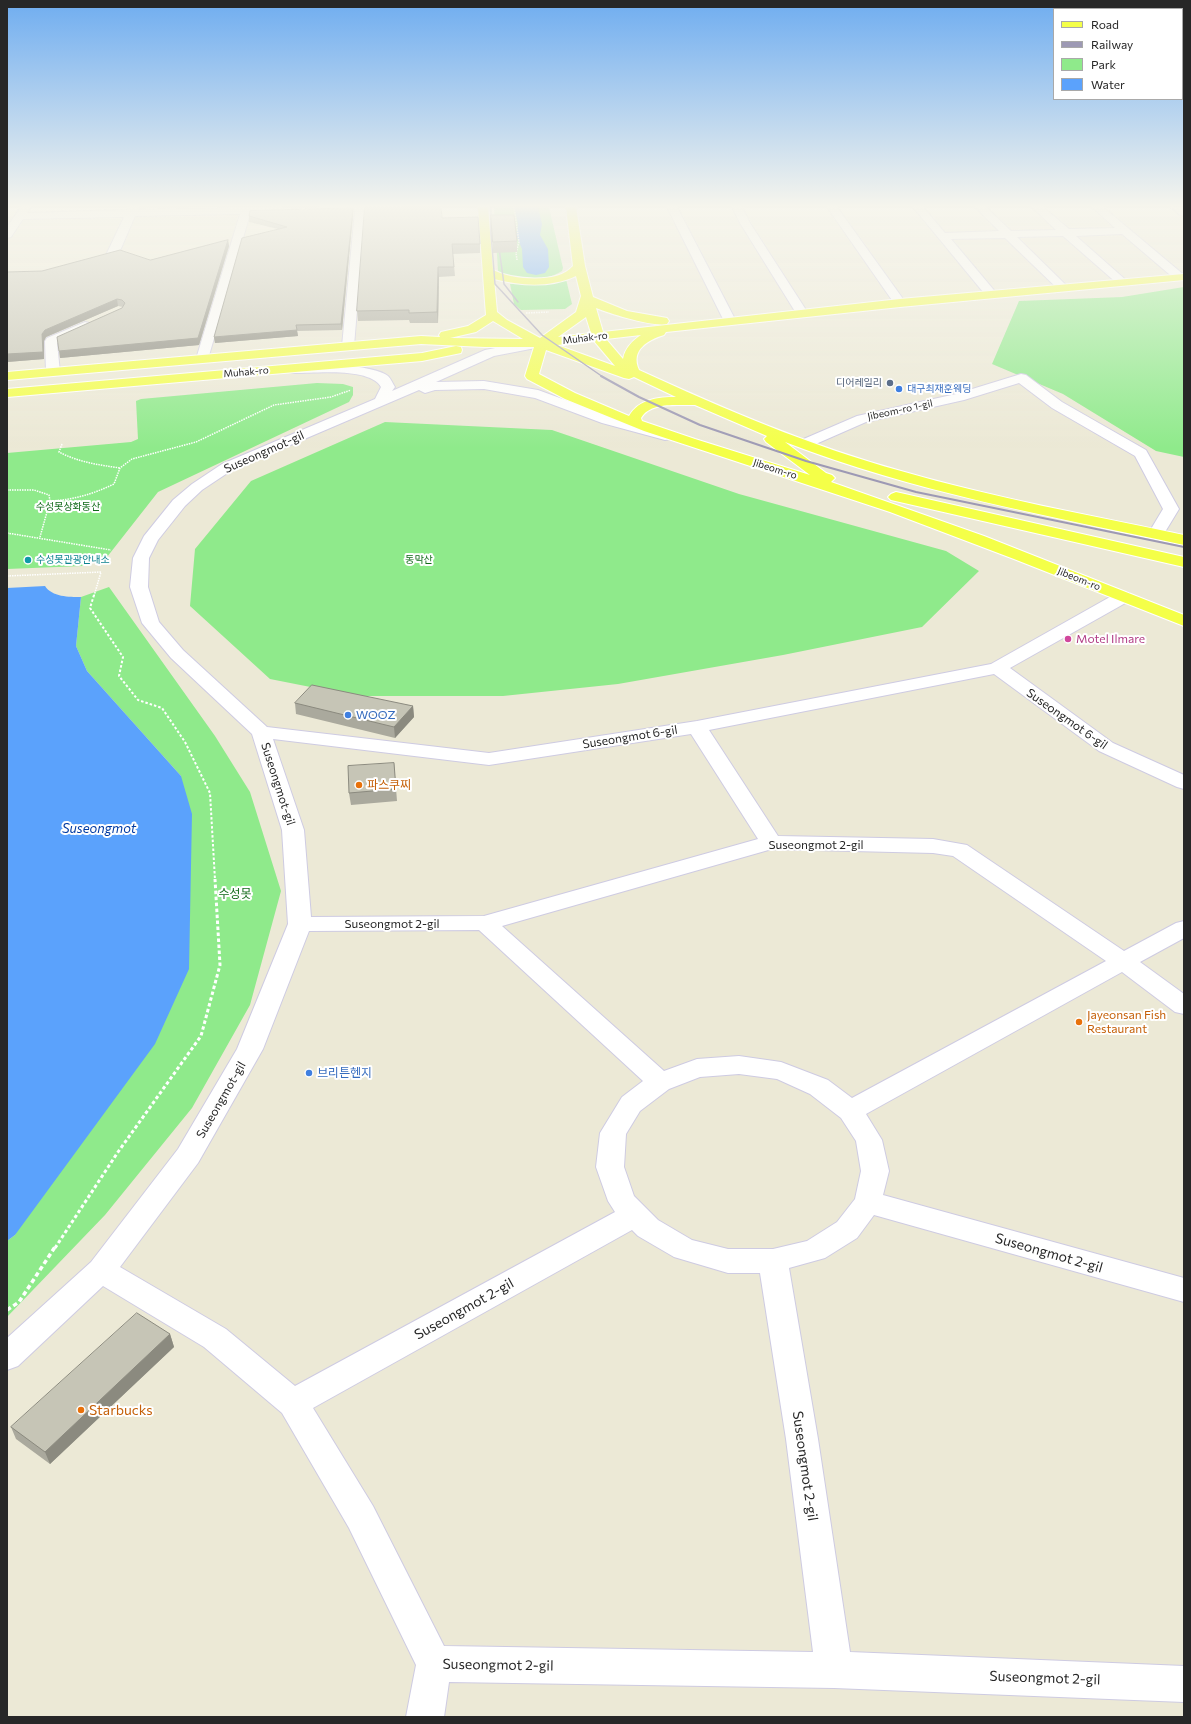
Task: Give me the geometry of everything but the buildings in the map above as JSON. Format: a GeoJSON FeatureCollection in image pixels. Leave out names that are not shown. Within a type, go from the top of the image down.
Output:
{"type":"FeatureCollection","features":[{"type":"Feature","properties":{"kind":"main road"},"geometry":{"type":"LineString","coordinates":[[489,287],[491,313],[500,323],[542,343],[675,391]]}},
{"type":"Feature","properties":{"kind":"main road"},"geometry":{"type":"LineString","coordinates":[[584,287],[598,337],[617,360],[633,372],[699,403],[753,425],[855,462],[964,493],[1184,540]]}},
{"type":"Feature","properties":{"kind":"main road","name":"Muhak-ro"},"geometry":{"type":"LineString","coordinates":[[7,376],[421,340],[484,343],[542,343],[802,313],[1079,287]]}},
{"type":"Feature","properties":{"kind":"main road"},"geometry":{"type":"LineString","coordinates":[[586,298],[604,307],[630,315],[667,321],[709,323]]}},
{"type":"Feature","properties":{"kind":"main road"},"geometry":{"type":"LineString","coordinates":[[542,343],[582,314],[586,298]]}},
{"type":"Feature","properties":{"kind":"main road"},"geometry":{"type":"LineString","coordinates":[[421,340],[472,329],[493,316]]}},
{"type":"Feature","properties":{"kind":"main road"},"geometry":{"type":"LineString","coordinates":[[633,372],[629,365],[628,357],[639,343],[657,333],[683,326]]}},
{"type":"Feature","properties":{"kind":"main road","name":"Muhak-ro"},"geometry":{"type":"LineString","coordinates":[[7,392],[422,357],[484,343]]}},
{"type":"Feature","properties":{"kind":"main road","name":"Jibeom-ro"},"geometry":{"type":"LineString","coordinates":[[542,343],[532,376],[554,389],[636,423],[689,442],[854,494],[1034,561],[1184,621]]}},
{"type":"Feature","properties":{"kind":"main road"},"geometry":{"type":"LineString","coordinates":[[636,423],[634,418],[636,413],[650,405],[673,401],[699,403]]}},
{"type":"Feature","properties":{"kind":"main road"},"geometry":{"type":"LineString","coordinates":[[753,425],[821,476],[921,503],[1184,562]]}},
{"type":"Feature","properties":{"kind":"street"},"geometry":{"type":"LineString","coordinates":[[202,359],[223,287]]}},
{"type":"Feature","properties":{"kind":"street"},"geometry":{"type":"LineString","coordinates":[[348,346],[353,287]]}},
{"type":"Feature","properties":{"kind":"street"},"geometry":{"type":"LineString","coordinates":[[713,287],[730,321]]}},
{"type":"Feature","properties":{"kind":"street"},"geometry":{"type":"LineString","coordinates":[[786,287],[802,313]]}},
{"type":"Feature","properties":{"kind":"street"},"geometry":{"type":"LineString","coordinates":[[889,287],[900,303]]}},
{"type":"Feature","properties":{"kind":"street"},"geometry":{"type":"LineString","coordinates":[[986,287],[992,295]]}},
{"type":"Feature","properties":{"kind":"street"},"geometry":{"type":"LineString","coordinates":[[53,372],[51,341],[99,320]]}},
{"type":"Feature","properties":{"kind":"street","name":"Suseongmot-gil"},"geometry":{"type":"LineString","coordinates":[[7,1357],[101,1270],[188,1156],[250,1049],[300,924],[293,830],[260,732],[177,654],[151,623],[139,587],[141,558],[150,539],[179,503],[197,486],[227,467],[380,402],[490,353],[542,343]]}},
{"type":"Feature","properties":{"kind":"street"},"geometry":{"type":"LineString","coordinates":[[281,369],[349,370],[370,373],[382,378],[388,387],[380,402]]}},
{"type":"Feature","properties":{"kind":"street","name":"Jibeom-ro 1-gil"},"geometry":{"type":"LineString","coordinates":[[804,444],[862,419],[959,397],[1021,378],[1057,405],[1141,453],[1171,509],[1156,534]]}},
{"type":"Feature","properties":{"kind":"street"},"geometry":{"type":"LineString","coordinates":[[380,402],[433,386],[484,385],[538,394],[607,420],[689,442]]}},
{"type":"Feature","properties":{"kind":"street","name":"Suseongmot 6-gil"},"geometry":{"type":"LineString","coordinates":[[260,732],[489,759],[698,727],[997,668],[1123,597]]}},
{"type":"Feature","properties":{"kind":"street","name":"Suseongmot 6-gil"},"geometry":{"type":"LineString","coordinates":[[997,668],[1106,748],[1184,783]]}},
{"type":"Feature","properties":{"kind":"street"},"geometry":{"type":"LineString","coordinates":[[698,727],[771,842]]}},
{"type":"Feature","properties":{"kind":"street","name":"Suseongmot 2-gil"},"geometry":{"type":"LineString","coordinates":[[300,924],[485,923],[771,842],[934,846],[959,850],[1124,962],[1184,1006]]}},
{"type":"Feature","properties":{"kind":"street"},"geometry":{"type":"LineString","coordinates":[[485,923],[660,1082]]}},
{"type":"Feature","properties":{"kind":"street"},"geometry":{"type":"LineString","coordinates":[[850,1111],[1184,928]]}},
{"type":"Feature","properties":{"kind":"street"},"geometry":{"type":"LineString","coordinates":[[739,1065],[781,1071],[819,1087],[850,1111],[869,1140],[876,1171],[868,1202],[847,1230],[815,1250],[773,1262],[728,1261],[684,1249],[648,1228],[634,1215],[622,1201],[610,1167],[613,1133],[631,1104],[660,1082],[697,1068],[739,1065]]}},
{"type":"Feature","properties":{"kind":"street","name":"Suseongmot 2-gil"},"geometry":{"type":"LineString","coordinates":[[868,1202],[1184,1290]]}},
{"type":"Feature","properties":{"kind":"street","name":"Suseongmot 2-gil"},"geometry":{"type":"LineString","coordinates":[[293,1403],[634,1215]]}},
{"type":"Feature","properties":{"kind":"street","name":"Suseongmot 2-gil"},"geometry":{"type":"LineString","coordinates":[[773,1262],[802,1439],[834,1670]]}},
{"type":"Feature","properties":{"kind":"street","name":"Suseongmot 2-gil"},"geometry":{"type":"LineString","coordinates":[[101,1270],[215,1338],[293,1403],[361,1517],[434,1664],[834,1670],[1184,1684]]}},
{"type":"Feature","properties":{"kind":"street"},"geometry":{"type":"LineString","coordinates":[[425,1717],[434,1664]]}},
{"type":"Feature","properties":{"kind":"path"},"geometry":{"type":"LineString","coordinates":[[50,501],[69,500],[98,492],[114,484],[120,468],[132,459],[171,450],[196,442],[274,405],[331,397],[352,389]]}},
{"type":"Feature","properties":{"kind":"path"},"geometry":{"type":"LineString","coordinates":[[62,444],[59,452],[66,456],[120,468]]}},
{"type":"Feature","properties":{"kind":"path"},"geometry":{"type":"LineString","coordinates":[[7,490],[25,489],[41,491],[49,495],[50,501],[40,537]]}},
{"type":"Feature","properties":{"kind":"path"},"geometry":{"type":"LineString","coordinates":[[7,533],[40,537],[111,550]]}},
{"type":"Feature","properties":{"kind":"path"},"geometry":{"type":"LineString","coordinates":[[7,576],[101,572],[90,608],[123,657],[119,676],[138,700],[162,708],[185,742],[210,793],[220,966],[201,1036],[118,1152],[19,1302],[7,1310]]}},
{"type":"Feature","properties":{"kind":"green space"},"geometry":{"type":"Polygon","coordinates":[[[511,287],[568,287],[572,304],[565,309],[521,310],[514,304],[511,287]]]}},
{"type":"Feature","properties":{"kind":"green space"},"geometry":{"type":"Polygon","coordinates":[[[1184,287],[1184,457],[1156,451],[1063,394],[992,364],[1019,301],[1122,297],[1184,287]]]}},
{"type":"Feature","properties":{"kind":"green space","name":"수성못상화동산"},"geometry":{"type":"Polygon","coordinates":[[[317,383],[343,384],[353,387],[353,395],[349,402],[158,492],[107,557],[82,566],[7,569],[7,453],[131,442],[138,439],[136,401],[141,399],[317,383]]]}},
{"type":"Feature","properties":{"kind":"green space","name":"동막산"},"geometry":{"type":"Polygon","coordinates":[[[385,422],[552,430],[739,494],[946,551],[979,571],[922,627],[783,655],[618,684],[503,696],[356,696],[270,679],[190,606],[195,549],[251,481],[385,422]]]}},
{"type":"Feature","properties":{"kind":"green space","name":"수성못"},"geometry":{"type":"Polygon","coordinates":[[[109,587],[215,736],[250,792],[281,891],[250,1005],[192,1108],[105,1215],[7,1317],[7,1241],[15,1235],[181,776],[87,671],[76,646],[81,597],[109,587]]]}},
{"type":"Feature","properties":{"kind":"water","name":"Suseongmot"},"geometry":{"type":"Polygon","coordinates":[[[45,586],[48,590],[56,594],[81,597],[76,646],[87,671],[181,776],[192,814],[189,969],[155,1044],[15,1235],[7,1241],[7,588],[45,586]]]}},
{"type":"Feature","properties":{"kind":"railway"},"geometry":{"type":"LineString","coordinates":[[498,287],[542,335],[603,377]]}},
{"type":"Feature","properties":{"kind":"railway"},"geometry":{"type":"LineString","coordinates":[[507,287],[518,302]]}},
{"type":"Feature","properties":{"kind":"railway"},"geometry":{"type":"LineString","coordinates":[[601,376],[639,397],[700,425],[806,461],[916,492],[1184,547]]}},
{"type":"Feature","properties":{"kind":"place","name":"디어레일리"},"geometry":{"type":"Point","coordinates":[890,383]}},
{"type":"Feature","properties":{"kind":"place","name":"대구최재훈웨딩"},"geometry":{"type":"Point","coordinates":[899,389]}},
{"type":"Feature","properties":{"kind":"place","name":"수성못관광안내소"},"geometry":{"type":"Point","coordinates":[28,560]}},
{"type":"Feature","properties":{"kind":"place","name":"Motel Ilmare"},"geometry":{"type":"Point","coordinates":[1068,639]}},
{"type":"Feature","properties":{"kind":"place","name":"WOOZ"},"geometry":{"type":"Point","coordinates":[348,715]}},
{"type":"Feature","properties":{"kind":"place","name":"파스쿠찌"},"geometry":{"type":"Point","coordinates":[359,785]}},
{"type":"Feature","properties":{"kind":"place","name":"Jayeonsan Fish Restaurant"},"geometry":{"type":"Point","coordinates":[1079,1022]}},
{"type":"Feature","properties":{"kind":"place","name":"브리튼헨지"},"geometry":{"type":"Point","coordinates":[309,1073]}},
{"type":"Feature","properties":{"kind":"place","name":"Starbucks"},"geometry":{"type":"Point","coordinates":[81,1410]}}]}
